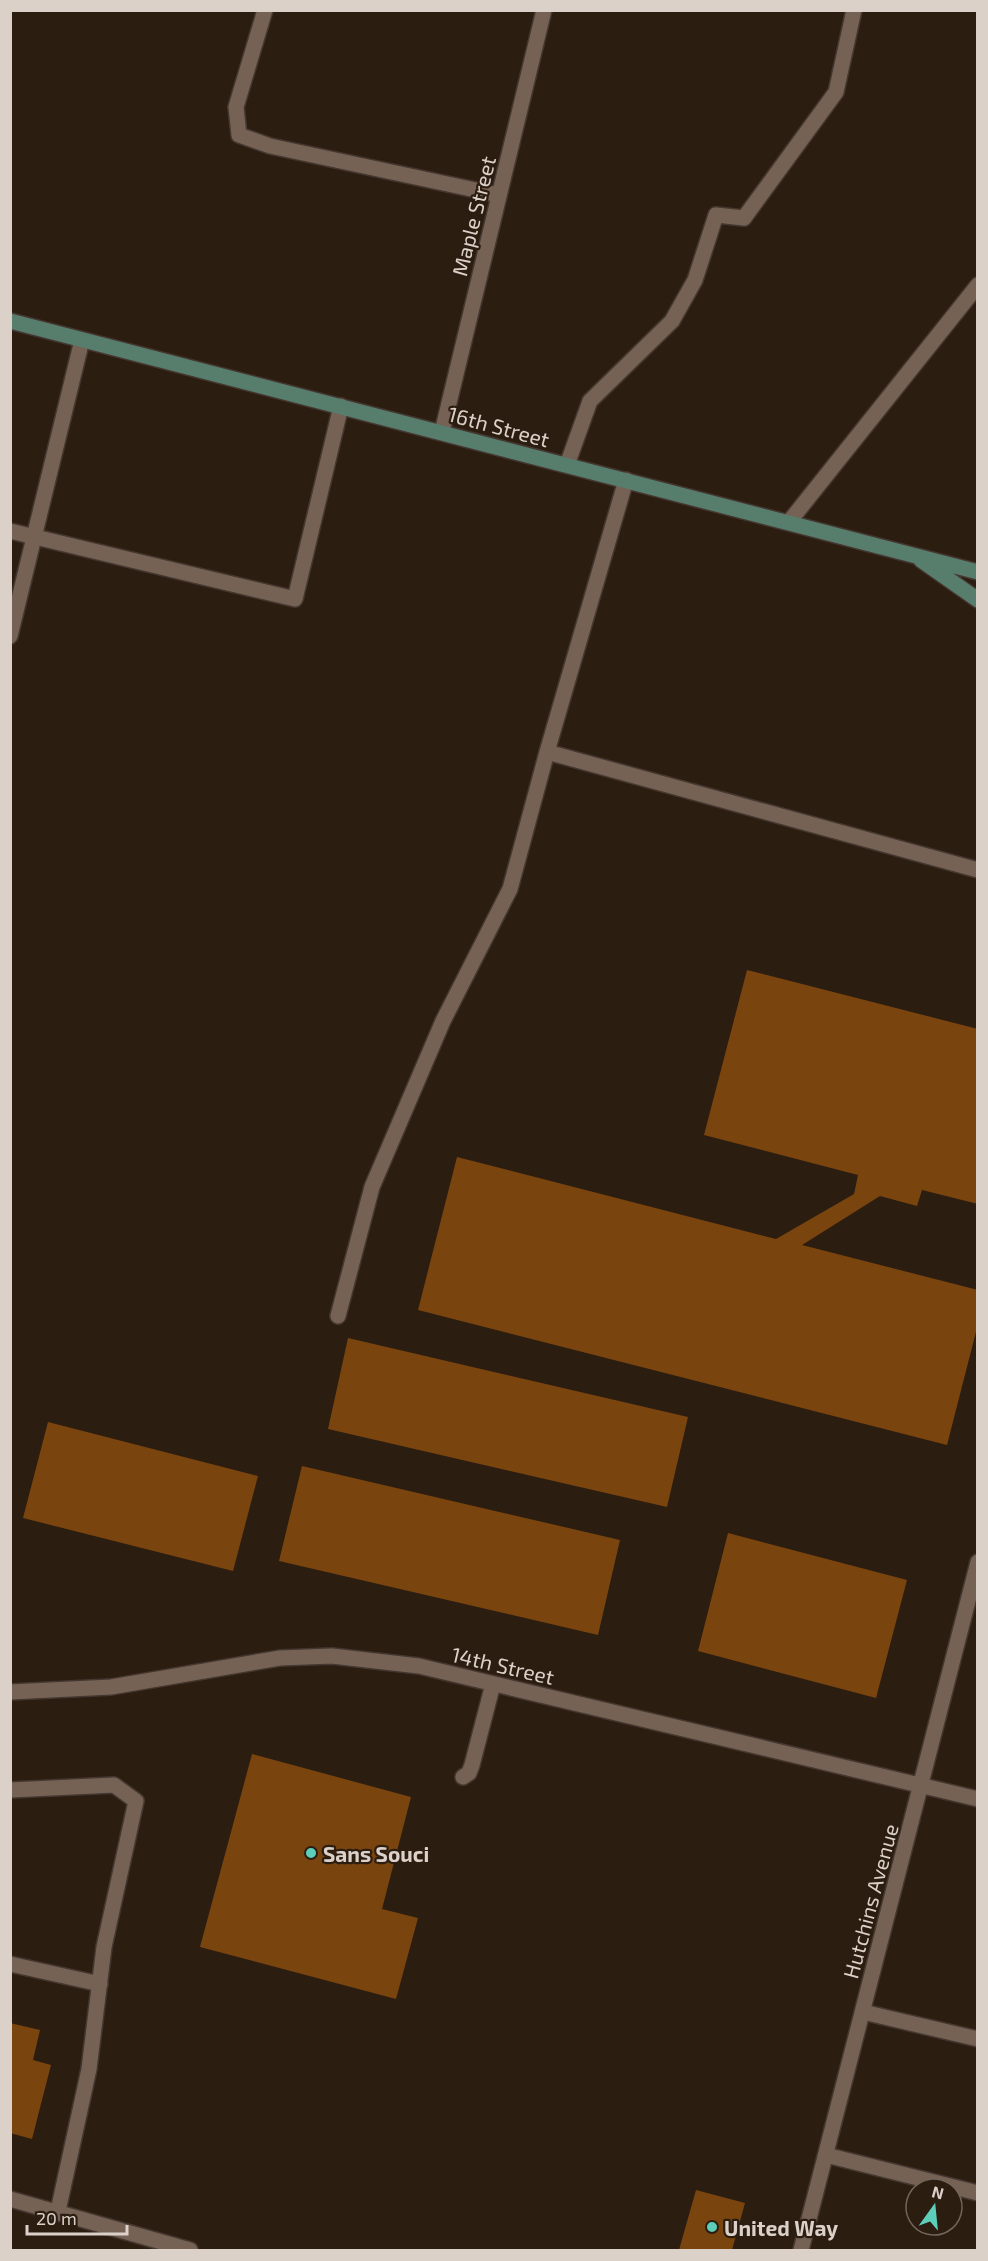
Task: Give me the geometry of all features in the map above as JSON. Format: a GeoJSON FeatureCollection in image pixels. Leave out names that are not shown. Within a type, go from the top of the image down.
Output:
{"type":"FeatureCollection","features":[{"type":"Feature","properties":{"kind":"street"},"geometry":{"type":"LineString","coordinates":[[265,10],[236,107],[239,135],[270,146],[499,195]]}},
{"type":"Feature","properties":{"kind":"street","name":"Maple Street"},"geometry":{"type":"LineString","coordinates":[[442,432],[544,10]]}},
{"type":"Feature","properties":{"kind":"street"},"geometry":{"type":"LineString","coordinates":[[567,465],[590,401],[672,321],[695,280],[716,214],[744,218],[836,92],[854,10]]}},
{"type":"Feature","properties":{"kind":"street"},"geometry":{"type":"LineString","coordinates":[[789,522],[978,285]]}},
{"type":"Feature","properties":{"kind":"street","name":"16th Street"},"geometry":{"type":"LineString","coordinates":[[10,321],[978,572]]}},
{"type":"Feature","properties":{"kind":"street"},"geometry":{"type":"LineString","coordinates":[[10,636],[82,340]]}},
{"type":"Feature","properties":{"kind":"street"},"geometry":{"type":"LineString","coordinates":[[10,531],[295,599],[340,406]]}},
{"type":"Feature","properties":{"kind":"street"},"geometry":{"type":"LineString","coordinates":[[338,1316],[372,1187],[443,1021],[510,889],[626,480]]}},
{"type":"Feature","properties":{"kind":"street"},"geometry":{"type":"LineString","coordinates":[[914,555],[978,600]]}},
{"type":"Feature","properties":{"kind":"street"},"geometry":{"type":"LineString","coordinates":[[547,752],[978,870]]}},
{"type":"Feature","properties":{"kind":"street","name":"Hutchins Avenue"},"geometry":{"type":"LineString","coordinates":[[801,2250],[978,1562]]}},
{"type":"Feature","properties":{"kind":"street","name":"14th Street"},"geometry":{"type":"LineString","coordinates":[[10,1692],[111,1687],[280,1658],[324,1657],[419,1666],[978,1799]]}},
{"type":"Feature","properties":{"kind":"street"},"geometry":{"type":"LineString","coordinates":[[463,1777],[469,1773],[472,1765],[493,1684]]}},
{"type":"Feature","properties":{"kind":"street"},"geometry":{"type":"LineString","coordinates":[[10,1790],[114,1785],[136,1801],[104,1947],[89,2069],[58,2211]]}},
{"type":"Feature","properties":{"kind":"street"},"geometry":{"type":"LineString","coordinates":[[10,1964],[100,1984]]}},
{"type":"Feature","properties":{"kind":"street"},"geometry":{"type":"LineString","coordinates":[[863,2012],[978,2039]]}},
{"type":"Feature","properties":{"kind":"street"},"geometry":{"type":"LineString","coordinates":[[826,2155],[978,2193]]}},
{"type":"Feature","properties":{"kind":"street"},"geometry":{"type":"LineString","coordinates":[[10,2199],[189,2250]]}},
{"type":"Feature","properties":{"kind":"building"},"geometry":{"type":"Polygon","coordinates":[[[747,970],[978,1029],[978,1204],[922,1190],[917,1206],[880,1196],[802,1245],[978,1290],[978,1324],[947,1445],[418,1310],[457,1157],[776,1239],[854,1194],[858,1175],[704,1135],[747,970]]]}},
{"type":"Feature","properties":{"kind":"building"},"geometry":{"type":"Polygon","coordinates":[[[348,1338],[688,1417],[667,1507],[328,1429],[348,1338]]]}},
{"type":"Feature","properties":{"kind":"building"},"geometry":{"type":"Polygon","coordinates":[[[48,1422],[258,1476],[233,1571],[23,1518],[48,1422]]]}},
{"type":"Feature","properties":{"kind":"building"},"geometry":{"type":"Polygon","coordinates":[[[302,1466],[620,1540],[598,1635],[279,1561],[302,1466]]]}},
{"type":"Feature","properties":{"kind":"building"},"geometry":{"type":"Polygon","coordinates":[[[728,1533],[907,1580],[876,1698],[698,1651],[728,1533]]]}},
{"type":"Feature","properties":{"kind":"building","name":"Sans Souci"},"geometry":{"type":"Polygon","coordinates":[[[252,1754],[411,1797],[382,1909],[418,1918],[396,1999],[200,1947],[252,1754]]]}},
{"type":"Feature","properties":{"kind":"building"},"geometry":{"type":"Polygon","coordinates":[[[10,2023],[40,2030],[33,2060],[51,2065],[32,2139],[10,2133],[10,2023]]]}},
{"type":"Feature","properties":{"kind":"building","name":"United Way"},"geometry":{"type":"Polygon","coordinates":[[[696,2190],[745,2203],[732,2250],[679,2250],[696,2190]]]}},
{"type":"Feature","properties":{"kind":"place","name":"Sans Souci"},"geometry":{"type":"Point","coordinates":[311,1853]}},
{"type":"Feature","properties":{"kind":"place","name":"United Way"},"geometry":{"type":"Point","coordinates":[712,2227]}}]}
